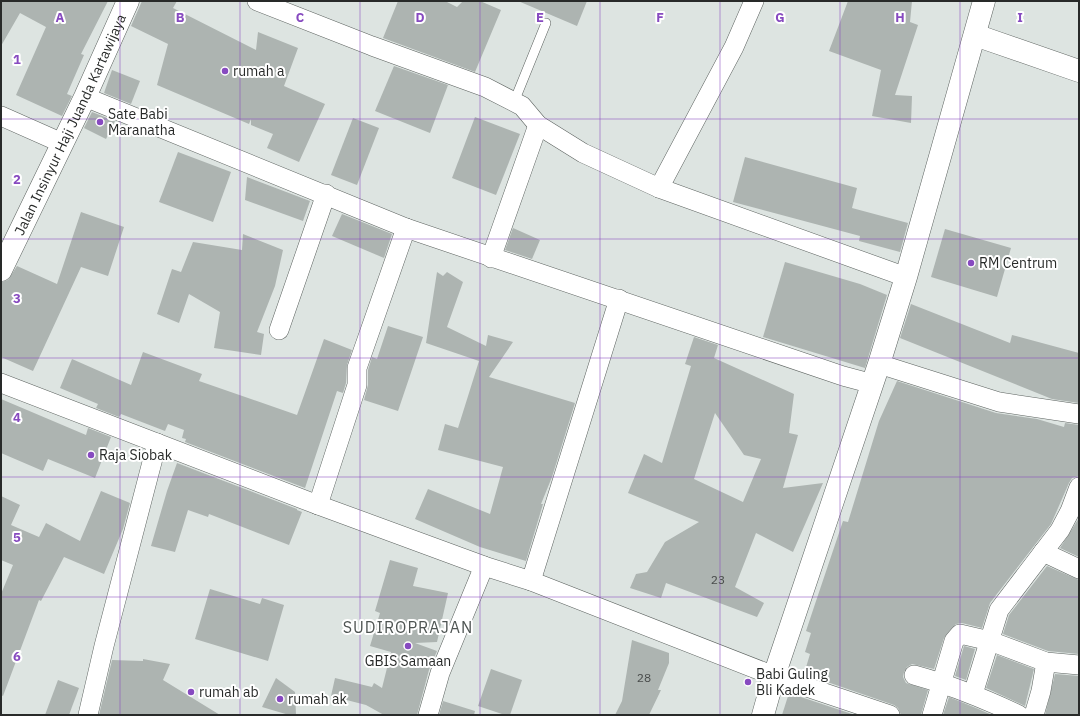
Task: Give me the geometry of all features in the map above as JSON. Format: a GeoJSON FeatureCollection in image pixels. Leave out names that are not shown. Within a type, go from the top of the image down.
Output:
{"type":"FeatureCollection","features":[{"type":"Feature","properties":{"kind":"main road","name":"Jalan Insinyur Haji Juanda Kartawijaya"},"geometry":{"type":"LineString","coordinates":[[1,270],[85,97],[128,1]]}},
{"type":"Feature","properties":{"kind":"main road"},"geometry":{"type":"LineString","coordinates":[[763,715],[774,676],[876,374],[906,277],[984,1]]}},
{"type":"Feature","properties":{"kind":"main road"},"geometry":{"type":"LineString","coordinates":[[975,35],[1079,71]]}},
{"type":"Feature","properties":{"kind":"street"},"geometry":{"type":"LineString","coordinates":[[257,1],[372,46],[485,87],[522,106],[538,125],[583,153],[659,188],[906,277]]}},
{"type":"Feature","properties":{"kind":"street"},"geometry":{"type":"LineString","coordinates":[[659,188],[734,47],[754,1]]}},
{"type":"Feature","properties":{"kind":"street"},"geometry":{"type":"LineString","coordinates":[[85,97],[326,194],[406,228],[843,376],[876,374],[999,402],[1079,414]]}},
{"type":"Feature","properties":{"kind":"street"},"geometry":{"type":"LineString","coordinates":[[1,116],[62,143]]}},
{"type":"Feature","properties":{"kind":"street"},"geometry":{"type":"LineString","coordinates":[[491,258],[538,125]]}},
{"type":"Feature","properties":{"kind":"street"},"geometry":{"type":"LineString","coordinates":[[279,330],[326,194]]}},
{"type":"Feature","properties":{"kind":"street"},"geometry":{"type":"LineString","coordinates":[[318,504],[357,385],[357,368],[406,228]]}},
{"type":"Feature","properties":{"kind":"street"},"geometry":{"type":"LineString","coordinates":[[531,581],[619,299]]}},
{"type":"Feature","properties":{"kind":"street"},"geometry":{"type":"LineString","coordinates":[[1,383],[318,504],[484,566],[531,581],[774,676],[890,715]]}},
{"type":"Feature","properties":{"kind":"street"},"geometry":{"type":"LineString","coordinates":[[88,715],[104,646],[157,443]]}},
{"type":"Feature","properties":{"kind":"street"},"geometry":{"type":"LineString","coordinates":[[973,694],[1000,608],[1060,530],[1070,511],[1079,487]]}},
{"type":"Feature","properties":{"kind":"street"},"geometry":{"type":"LineString","coordinates":[[1043,552],[1079,569]]}},
{"type":"Feature","properties":{"kind":"street"},"geometry":{"type":"LineString","coordinates":[[428,715],[440,673],[484,566]]}},
{"type":"Feature","properties":{"kind":"street"},"geometry":{"type":"LineString","coordinates":[[932,715],[954,641],[958,635],[964,634],[990,641],[1046,662],[1079,665]]}},
{"type":"Feature","properties":{"kind":"street"},"geometry":{"type":"LineString","coordinates":[[1034,715],[1041,691],[1046,662]]}},
{"type":"Feature","properties":{"kind":"street"},"geometry":{"type":"LineString","coordinates":[[914,675],[942,682],[1019,715]]}},
{"type":"Feature","properties":{"kind":"lane"},"geometry":{"type":"LineString","coordinates":[[514,102],[546,23]]}},
{"type":"Feature","properties":{"kind":"building"},"geometry":{"type":"Polygon","coordinates":[[[1,1],[108,1],[81,54],[84,55],[67,94],[72,96],[62,116],[16,95],[46,27],[20,13],[1,46],[1,1]]]}},
{"type":"Feature","properties":{"kind":"building","name":"rumah a"},"geometry":{"type":"Polygon","coordinates":[[[142,1],[177,1],[173,8],[256,50],[258,32],[298,48],[284,86],[325,104],[299,162],[267,148],[273,134],[251,125],[251,119],[249,124],[157,85],[168,44],[131,26],[142,1]]]}},
{"type":"Feature","properties":{"kind":"building"},"geometry":{"type":"Polygon","coordinates":[[[398,1],[445,1],[457,7],[463,1],[480,1],[501,10],[475,72],[383,38],[398,1]]]}},
{"type":"Feature","properties":{"kind":"building"},"geometry":{"type":"Polygon","coordinates":[[[518,1],[587,1],[577,26],[518,1]]]}},
{"type":"Feature","properties":{"kind":"building"},"geometry":{"type":"Polygon","coordinates":[[[848,1],[912,1],[910,22],[918,25],[895,95],[912,96],[911,123],[872,116],[881,70],[829,51],[848,1]]]}},
{"type":"Feature","properties":{"kind":"building"},"geometry":{"type":"Polygon","coordinates":[[[394,66],[448,85],[430,133],[375,111],[394,66]]]}},
{"type":"Feature","properties":{"kind":"building"},"geometry":{"type":"Polygon","coordinates":[[[112,70],[140,81],[131,104],[104,93],[112,70]]]}},
{"type":"Feature","properties":{"kind":"building","name":"Sate Babi Maranatha"},"geometry":{"type":"Polygon","coordinates":[[[92,112],[115,121],[106,139],[84,128],[92,112]]]}},
{"type":"Feature","properties":{"kind":"building"},"geometry":{"type":"Polygon","coordinates":[[[475,117],[520,134],[496,195],[452,178],[475,117]]]}},
{"type":"Feature","properties":{"kind":"building"},"geometry":{"type":"Polygon","coordinates":[[[353,118],[379,128],[357,185],[331,175],[353,118]]]}},
{"type":"Feature","properties":{"kind":"building"},"geometry":{"type":"Polygon","coordinates":[[[178,152],[231,172],[213,222],[159,202],[178,152]]]}},
{"type":"Feature","properties":{"kind":"building"},"geometry":{"type":"Polygon","coordinates":[[[745,157],[857,188],[852,208],[908,223],[900,252],[859,241],[860,236],[733,202],[745,157]]]}},
{"type":"Feature","properties":{"kind":"building"},"geometry":{"type":"Polygon","coordinates":[[[247,177],[310,201],[303,221],[245,200],[247,177]]]}},
{"type":"Feature","properties":{"kind":"building"},"geometry":{"type":"Polygon","coordinates":[[[81,212],[124,227],[108,276],[81,267],[33,371],[1,357],[1,282],[8,280],[17,266],[57,284],[81,212]]]}},
{"type":"Feature","properties":{"kind":"building"},"geometry":{"type":"Polygon","coordinates":[[[342,214],[392,234],[384,258],[332,236],[342,214]]]}},
{"type":"Feature","properties":{"kind":"building"},"geometry":{"type":"Polygon","coordinates":[[[513,228],[540,240],[532,259],[505,250],[513,228]]]}},
{"type":"Feature","properties":{"kind":"building","name":"RM Centrum"},"geometry":{"type":"Polygon","coordinates":[[[945,229],[1011,248],[997,297],[931,277],[945,229]]]}},
{"type":"Feature","properties":{"kind":"building"},"geometry":{"type":"Polygon","coordinates":[[[243,234],[283,250],[275,286],[257,332],[264,334],[261,355],[214,348],[220,312],[189,294],[179,323],[157,314],[172,269],[181,272],[193,242],[242,250],[243,234]]]}},
{"type":"Feature","properties":{"kind":"building"},"geometry":{"type":"Polygon","coordinates":[[[785,262],[860,284],[887,295],[865,368],[763,337],[785,262]]]}},
{"type":"Feature","properties":{"kind":"building"},"geometry":{"type":"Polygon","coordinates":[[[437,272],[443,276],[447,272],[463,282],[447,327],[486,346],[488,335],[513,342],[489,377],[575,403],[552,477],[541,504],[543,504],[526,561],[480,547],[415,519],[428,489],[490,514],[503,467],[438,450],[445,424],[458,428],[479,361],[426,343],[437,272]]]}},
{"type":"Feature","properties":{"kind":"building"},"geometry":{"type":"Polygon","coordinates":[[[911,304],[1010,343],[1012,335],[1079,353],[1079,403],[1052,399],[900,338],[911,304]]]}},
{"type":"Feature","properties":{"kind":"building"},"geometry":{"type":"Polygon","coordinates":[[[388,326],[423,337],[398,411],[364,400],[368,385],[368,370],[372,357],[377,359],[388,326]]]}},
{"type":"Feature","properties":{"kind":"building"},"geometry":{"type":"Polygon","coordinates":[[[694,337],[718,345],[714,358],[794,394],[789,433],[798,435],[783,488],[823,483],[793,552],[756,533],[735,587],[764,603],[757,617],[666,583],[661,598],[630,588],[636,574],[647,572],[665,542],[699,522],[628,493],[644,454],[662,463],[691,366],[685,364],[694,337]],[[715,413],[694,479],[743,502],[761,459],[744,455],[715,413]]]}},
{"type":"Feature","properties":{"kind":"building"},"geometry":{"type":"Polygon","coordinates":[[[324,339],[352,350],[347,365],[346,383],[343,393],[337,391],[305,488],[185,442],[186,439],[182,438],[184,430],[168,424],[165,431],[121,414],[119,417],[96,408],[98,404],[60,388],[72,359],[131,385],[143,352],[202,374],[199,381],[297,415],[324,339]]]}},
{"type":"Feature","properties":{"kind":"building"},"geometry":{"type":"Polygon","coordinates":[[[897,381],[996,413],[1037,419],[1064,427],[1065,423],[1079,425],[1079,476],[1072,478],[1069,483],[1051,524],[990,603],[982,628],[962,623],[956,624],[944,638],[934,669],[912,664],[907,667],[904,672],[903,677],[906,683],[928,690],[921,715],[901,715],[898,708],[894,705],[804,674],[810,654],[805,652],[811,633],[806,631],[843,521],[848,522],[879,421],[897,381]]]}},
{"type":"Feature","properties":{"kind":"building"},"geometry":{"type":"Polygon","coordinates":[[[1,399],[86,435],[88,428],[111,437],[95,478],[48,459],[43,471],[1,453],[1,399]]]}},
{"type":"Feature","properties":{"kind":"building"},"geometry":{"type":"Polygon","coordinates":[[[177,463],[302,512],[289,545],[209,514],[208,517],[188,510],[175,552],[151,546],[177,463]]]}},
{"type":"Feature","properties":{"kind":"building"},"geometry":{"type":"Polygon","coordinates":[[[101,491],[130,503],[123,529],[104,574],[64,557],[41,601],[39,600],[3,696],[1,695],[1,594],[13,565],[1,560],[1,496],[20,505],[11,525],[39,537],[46,523],[80,541],[101,491]]]}},
{"type":"Feature","properties":{"kind":"building"},"geometry":{"type":"Polygon","coordinates":[[[1079,518],[1079,557],[1060,548],[1079,518]]]}},
{"type":"Feature","properties":{"kind":"building"},"geometry":{"type":"Polygon","coordinates":[[[390,560],[418,568],[413,586],[448,593],[437,642],[415,643],[437,651],[429,670],[417,715],[384,715],[366,705],[331,696],[335,678],[372,687],[374,683],[382,688],[391,652],[370,646],[380,613],[375,611],[390,560]]]}},
{"type":"Feature","properties":{"kind":"building"},"geometry":{"type":"Polygon","coordinates":[[[1047,566],[1079,580],[1079,654],[1048,651],[1003,634],[1009,615],[1047,566]]]}},
{"type":"Feature","properties":{"kind":"building"},"geometry":{"type":"Polygon","coordinates":[[[210,589],[260,604],[262,598],[284,605],[268,661],[195,639],[210,589]]]}},
{"type":"Feature","properties":{"kind":"building"},"geometry":{"type":"Polygon","coordinates":[[[632,640],[669,653],[669,663],[658,690],[661,690],[649,715],[615,715],[622,701],[632,640]]]}},
{"type":"Feature","properties":{"kind":"building"},"geometry":{"type":"Polygon","coordinates":[[[964,646],[975,649],[966,680],[955,676],[964,646]]]}},
{"type":"Feature","properties":{"kind":"building"},"geometry":{"type":"Polygon","coordinates":[[[997,655],[1034,669],[1025,706],[986,688],[997,655]]]}},
{"type":"Feature","properties":{"kind":"building"},"geometry":{"type":"Polygon","coordinates":[[[143,659],[170,664],[163,680],[220,715],[99,715],[112,660],[143,661],[143,659]]]}},
{"type":"Feature","properties":{"kind":"building"},"geometry":{"type":"Polygon","coordinates":[[[491,669],[522,680],[510,715],[505,715],[478,706],[491,669]]]}},
{"type":"Feature","properties":{"kind":"building"},"geometry":{"type":"Polygon","coordinates":[[[1055,674],[1079,676],[1079,715],[1045,715],[1055,674]]]}},
{"type":"Feature","properties":{"kind":"building","name":"rumah ak"},"geometry":{"type":"Polygon","coordinates":[[[276,678],[295,692],[296,715],[289,715],[262,707],[276,678]]]}},
{"type":"Feature","properties":{"kind":"building"},"geometry":{"type":"Polygon","coordinates":[[[58,680],[79,688],[69,715],[45,715],[58,680]]]}},
{"type":"Feature","properties":{"kind":"building"},"geometry":{"type":"Polygon","coordinates":[[[789,693],[855,715],[782,715],[789,693]]]}},
{"type":"Feature","properties":{"kind":"building"},"geometry":{"type":"Polygon","coordinates":[[[949,697],[976,708],[992,715],[943,715],[949,697]]]}},
{"type":"Feature","properties":{"kind":"building"},"geometry":{"type":"Polygon","coordinates":[[[443,701],[475,711],[474,715],[439,715],[443,701]]]}},
{"type":"Feature","properties":{"kind":"place","name":"rumah a"},"geometry":{"type":"Point","coordinates":[225,71]}},
{"type":"Feature","properties":{"kind":"place","name":"Sate Babi Maranatha"},"geometry":{"type":"Point","coordinates":[100,122]}},
{"type":"Feature","properties":{"kind":"place","name":"RM Centrum"},"geometry":{"type":"Point","coordinates":[971,263]}},
{"type":"Feature","properties":{"kind":"place","name":"Raja Siobak"},"geometry":{"type":"Point","coordinates":[91,455]}},
{"type":"Feature","properties":{"kind":"place","name":"GBIS Samaan"},"geometry":{"type":"Point","coordinates":[408,646]}},
{"type":"Feature","properties":{"kind":"place","name":"Babi Guling Bli Kadek"},"geometry":{"type":"Point","coordinates":[748,682]}},
{"type":"Feature","properties":{"kind":"place","name":"rumah ab"},"geometry":{"type":"Point","coordinates":[191,692]}},
{"type":"Feature","properties":{"kind":"place","name":"rumah ak"},"geometry":{"type":"Point","coordinates":[280,699]}},
{"type":"Feature","properties":{"kind":"district","name":"SUDIROPRAJAN"},"geometry":{"type":"Point","coordinates":[408,627]}}]}
